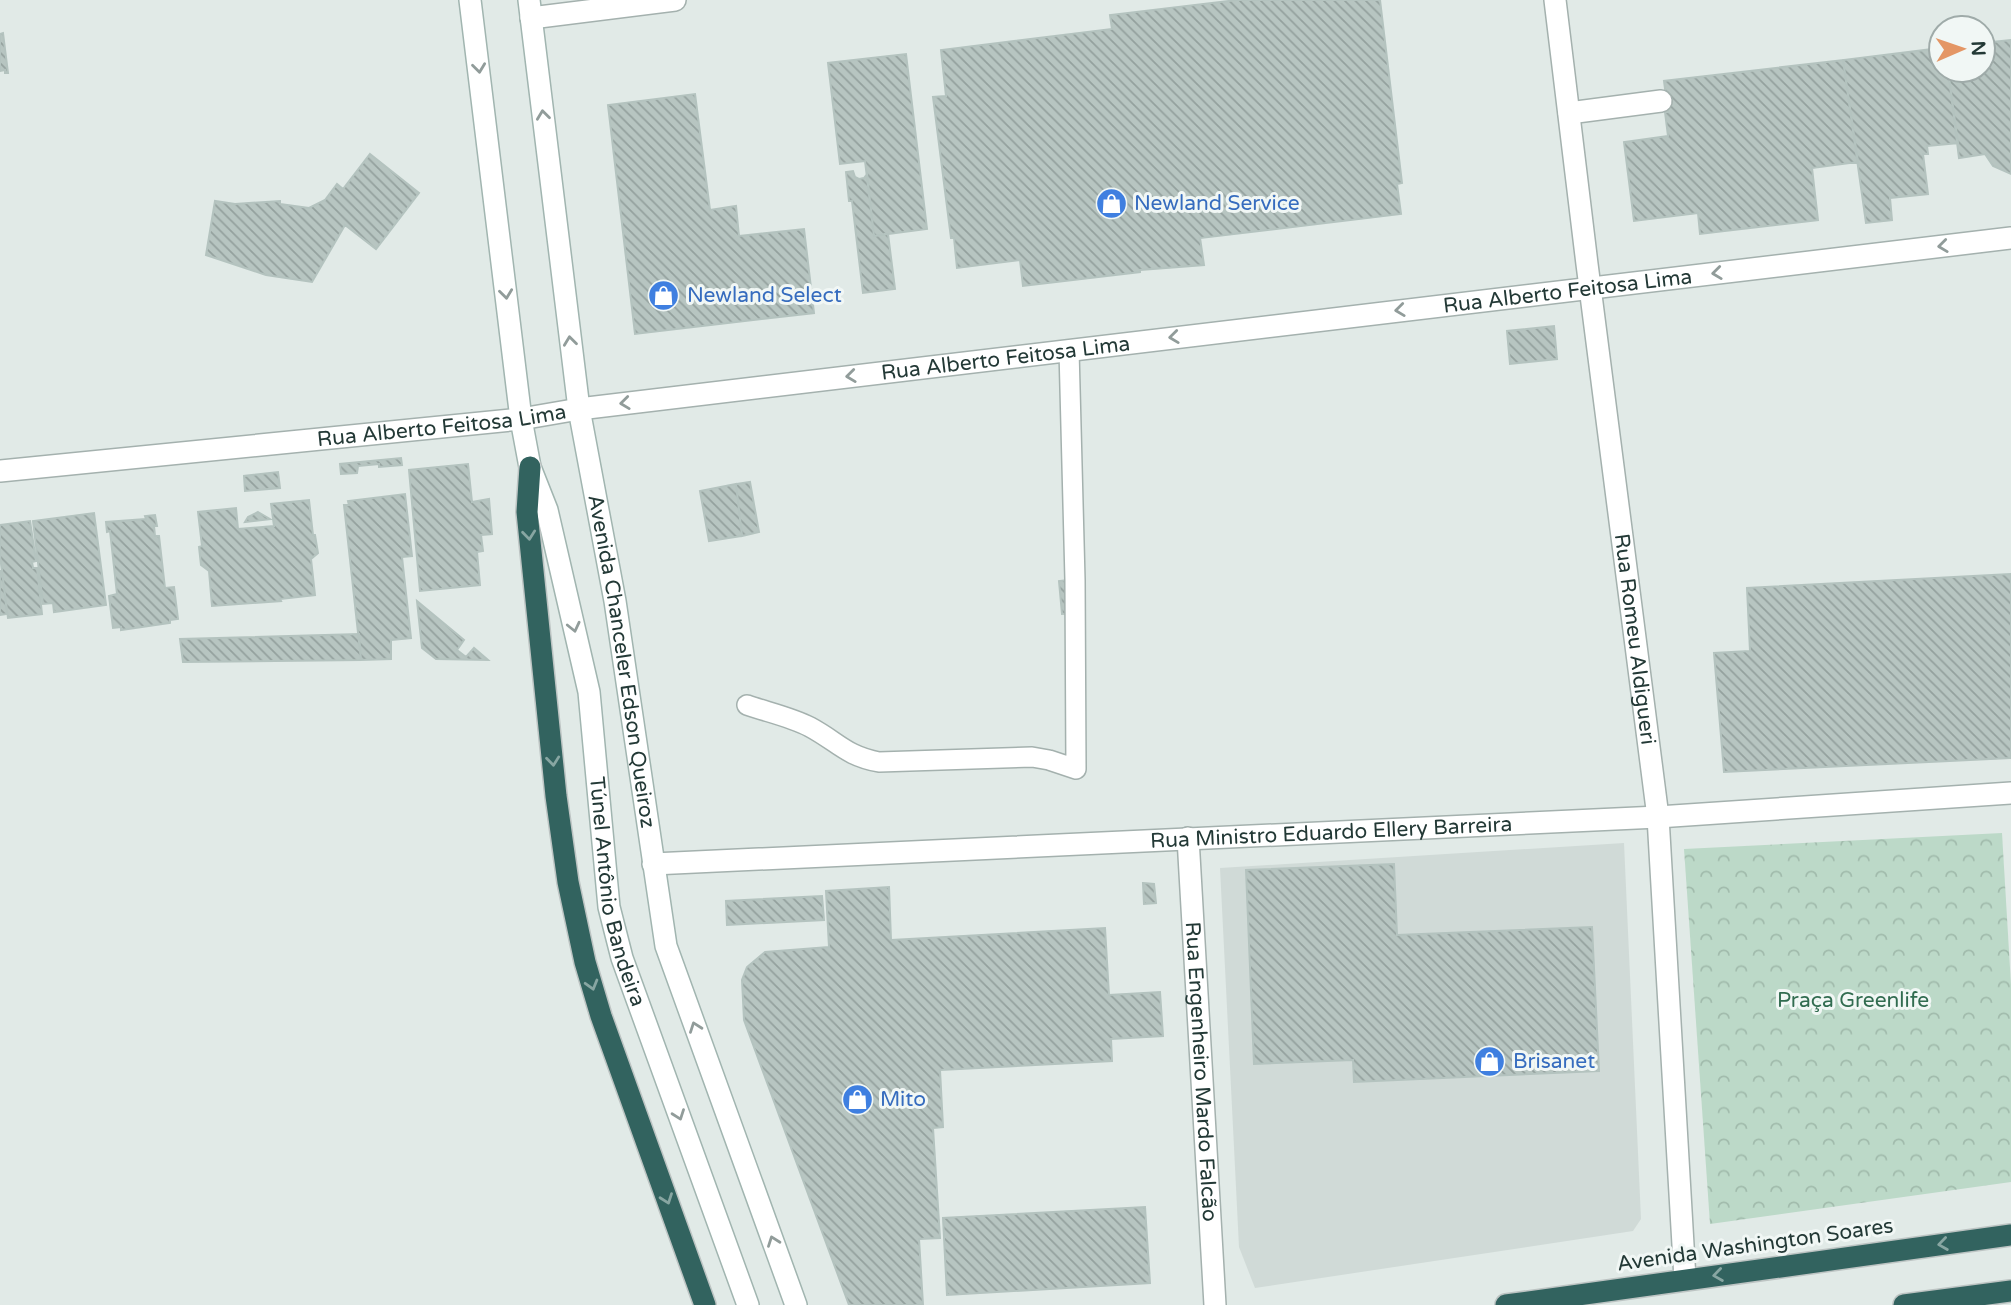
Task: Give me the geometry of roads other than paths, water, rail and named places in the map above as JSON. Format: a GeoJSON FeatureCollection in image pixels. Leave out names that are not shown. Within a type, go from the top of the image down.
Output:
{"type":"FeatureCollection","features":[{"type":"Feature","properties":{"kind":"highway"},"geometry":{"type":"LineString","coordinates":[[530,467],[527,512],[556,796],[568,882],[585,962],[601,1016],[705,1305]]}},
{"type":"Feature","properties":{"kind":"highway","name":"Avenida Washington Soares"},"geometry":{"type":"LineString","coordinates":[[1506,1305],[2011,1235]]}},
{"type":"Feature","properties":{"kind":"highway"},"geometry":{"type":"LineString","coordinates":[[1904,1305],[2011,1291]]}},
{"type":"Feature","properties":{"kind":"street"},"geometry":{"type":"LineString","coordinates":[[470,0],[521,419],[530,467]]}},
{"type":"Feature","properties":{"kind":"street"},"geometry":{"type":"LineString","coordinates":[[530,9],[675,0]]}},
{"type":"Feature","properties":{"kind":"street","name":"Rua Romeu Aldigueri"},"geometry":{"type":"LineString","coordinates":[[1555,0],[1658,817],[1685,1279]]}},
{"type":"Feature","properties":{"kind":"street","name":"Avenida Chanceler Edson Queiroz"},"geometry":{"type":"LineString","coordinates":[[530,9],[579,408],[615,601],[666,946],[796,1305]]}},
{"type":"Feature","properties":{"kind":"street"},"geometry":{"type":"LineString","coordinates":[[1569,114],[1661,101]]}},
{"type":"Feature","properties":{"kind":"street","name":"Rua Alberto Feitosa Lima"},"geometry":{"type":"LineString","coordinates":[[0,471],[521,419],[579,408],[2011,238]]}},
{"type":"Feature","properties":{"kind":"street","name":"Túnel Antônio Bandeira"},"geometry":{"type":"LineString","coordinates":[[530,467],[547,510],[589,692],[609,907],[622,958],[748,1305]]}},
{"type":"Feature","properties":{"kind":"street","name":"Rua Ministro Eduardo Ellery Barreira"},"geometry":{"type":"LineString","coordinates":[[653,864],[1658,817],[2011,793]]}},
{"type":"Feature","properties":{"kind":"street","name":"Rua Engenheiro Mardo Falcão"},"geometry":{"type":"LineString","coordinates":[[1188,838],[1215,1305]]}},
{"type":"Feature","properties":{"kind":"lane"},"geometry":{"type":"LineString","coordinates":[[747,705],[809,726],[855,757],[868,760],[879,762],[1032,757],[1076,769],[1075,580],[1069,350]]}},
{"type":"Feature","properties":{"kind":"place","name":"Newland Service"},"geometry":{"type":"Point","coordinates":[1111,203]}},
{"type":"Feature","properties":{"kind":"place","name":"Newland Select"},"geometry":{"type":"Point","coordinates":[664,295]}},
{"type":"Feature","properties":{"kind":"place","name":"Brisanet"},"geometry":{"type":"Point","coordinates":[1490,1061]}},
{"type":"Feature","properties":{"kind":"place","name":"Mito"},"geometry":{"type":"Point","coordinates":[857,1099]}},
{"type":"Feature","properties":{"kind":"park label","name":"Praça Greenlife"},"geometry":{"type":"Point","coordinates":[1853,1000]}}]}
